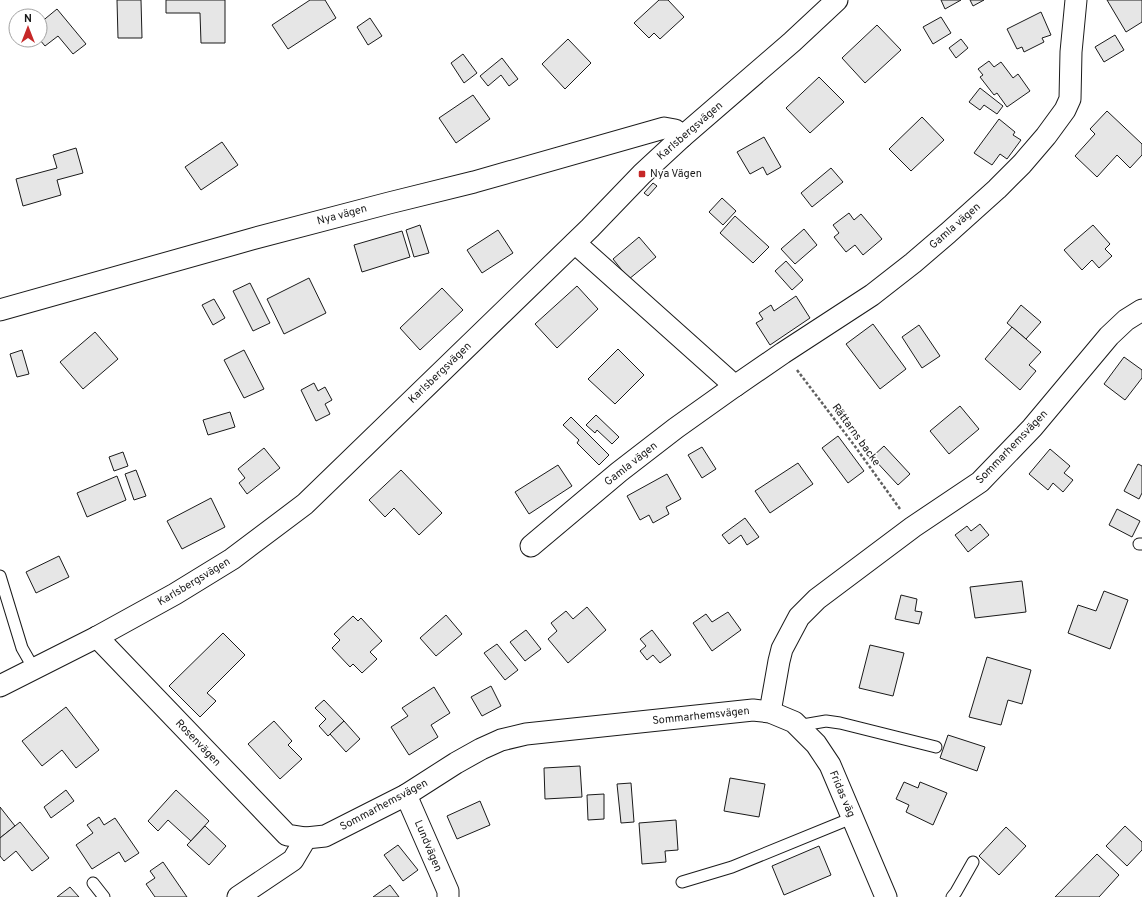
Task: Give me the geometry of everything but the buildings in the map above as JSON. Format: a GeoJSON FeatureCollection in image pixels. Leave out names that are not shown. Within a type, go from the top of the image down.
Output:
{"type":"FeatureCollection","features":[{"type":"Feature","properties":{"kind":"street","name":"Karlsbergsvägen"},"geometry":{"type":"LineString","coordinates":[[0,686],[97,637],[167,599],[232,559],[305,504],[575,243],[642,174],[682,137],[792,42],[837,0]]}},
{"type":"Feature","properties":{"kind":"street","name":"Gamla vägen"},"geometry":{"type":"LineString","coordinates":[[531,546],[619,472],[676,428],[783,353],[872,295],[948,233],[997,189],[1022,164],[1065,110],[1070,99],[1071,52],[1076,0]]}},
{"type":"Feature","properties":{"kind":"street","name":"Nya vägen"},"geometry":{"type":"LineString","coordinates":[[0,310],[252,239],[474,182],[664,128],[675,130],[682,137]]}},
{"type":"Feature","properties":{"kind":"street"},"geometry":{"type":"LineString","coordinates":[[575,243],[735,386]]}},
{"type":"Feature","properties":{"kind":"street","name":"Sommarhemsvägen"},"geometry":{"type":"LineString","coordinates":[[306,838],[325,836],[406,796],[456,763],[501,740],[526,734],[753,710],[770,712],[782,649],[799,617],[818,599],[913,527],[980,482],[1032,428],[1109,336],[1126,320],[1142,310]]}},
{"type":"Feature","properties":{"kind":"street","name":"Rosenvägen"},"geometry":{"type":"LineString","coordinates":[[97,637],[287,835],[306,838]]}},
{"type":"Feature","properties":{"kind":"street","name":"Fridas väg"},"geometry":{"type":"LineString","coordinates":[[770,712],[794,722],[816,744],[830,765],[886,897]]}},
{"type":"Feature","properties":{"kind":"street","name":"Lundvägen"},"geometry":{"type":"LineString","coordinates":[[406,796],[448,891],[448,897]]}},
{"type":"Feature","properties":{"kind":"street"},"geometry":{"type":"LineString","coordinates":[[238,897],[293,860],[306,838]]}},
{"type":"Feature","properties":{"kind":"lane"},"geometry":{"type":"LineString","coordinates":[[0,576],[22,648],[34,669]]}},
{"type":"Feature","properties":{"kind":"lane"},"geometry":{"type":"LineString","coordinates":[[797,726],[826,721],[840,723],[936,746]]}},
{"type":"Feature","properties":{"kind":"lane"},"geometry":{"type":"LineString","coordinates":[[682,882],[732,868],[852,818]]}},
{"type":"Feature","properties":{"kind":"lane"},"geometry":{"type":"LineString","coordinates":[[952,897],[972,862]]}},
{"type":"Feature","properties":{"kind":"lane"},"geometry":{"type":"LineString","coordinates":[[93,883],[104,897]]}},
{"type":"Feature","properties":{"kind":"path","name":"Rättarns backe"},"geometry":{"type":"LineString","coordinates":[[783,353],[820,399],[913,527]]}},
{"type":"Feature","properties":{"kind":"place","name":"Nya Vägen"},"geometry":{"type":"Point","coordinates":[642,174]}}]}
